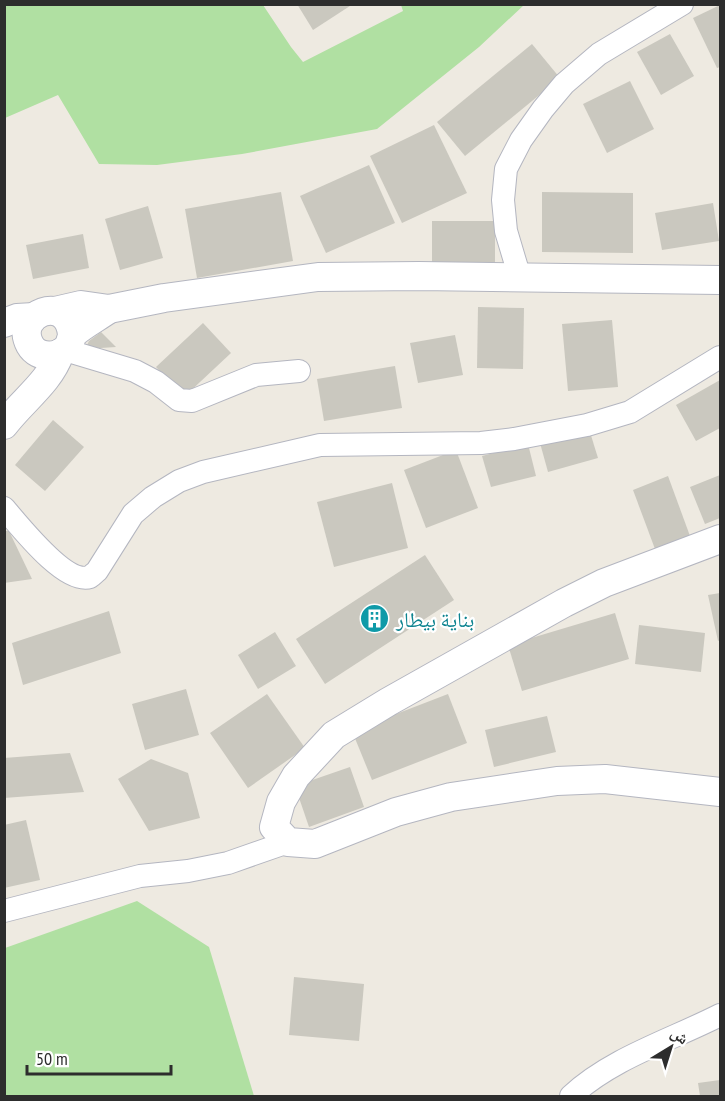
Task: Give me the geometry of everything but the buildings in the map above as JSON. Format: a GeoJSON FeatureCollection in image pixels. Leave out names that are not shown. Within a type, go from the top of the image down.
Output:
{"type":"FeatureCollection","features":[{"type":"Feature","properties":{"kind":"street"},"geometry":{"type":"LineString","coordinates":[[520,278],[507,231],[503,200],[506,169],[521,140],[564,84],[599,54],[682,4]]}},
{"type":"Feature","properties":{"kind":"street"},"geometry":{"type":"LineString","coordinates":[[40,335],[109,309],[164,298],[318,277],[720,280]]}},
{"type":"Feature","properties":{"kind":"street"},"geometry":{"type":"LineString","coordinates":[[40,335],[135,371],[156,382],[179,400],[192,401],[256,375],[299,371]]}},
{"type":"Feature","properties":{"kind":"street"},"geometry":{"type":"LineString","coordinates":[[4,425],[33,391],[34,368],[40,335]]}},
{"type":"Feature","properties":{"kind":"street"},"geometry":{"type":"LineString","coordinates":[[4,508],[42,551],[69,572],[81,577],[90,576],[97,571],[133,514],[153,497],[179,481],[202,472],[320,444],[481,443],[514,440],[587,425],[630,412],[720,357]]}},
{"type":"Feature","properties":{"kind":"street"},"geometry":{"type":"LineString","coordinates":[[288,842],[274,827],[281,802],[296,776],[334,735],[564,603],[604,584],[720,539]]}},
{"type":"Feature","properties":{"kind":"street"},"geometry":{"type":"LineString","coordinates":[[4,911],[140,876],[188,871],[228,863],[288,842],[315,844],[396,812],[451,797],[557,781],[605,779],[720,792]]}},
{"type":"Feature","properties":{"kind":"street"},"geometry":{"type":"LineString","coordinates":[[571,1096],[584,1085],[633,1056],[720,1015]]}},
{"type":"Feature","properties":{"kind":"green space"},"geometry":{"type":"Polygon","coordinates":[[[5,4],[263,5],[303,62],[403,11],[401,5],[524,5],[479,47],[377,129],[242,154],[157,165],[99,164],[58,95],[5,118],[5,4]]]}},
{"type":"Feature","properties":{"kind":"green space"},"geometry":{"type":"Polygon","coordinates":[[[137,901],[209,947],[254,1096],[5,1096],[5,948],[137,901]]]}},
{"type":"Feature","properties":{"kind":"place","name":"بناية بيطار"},"geometry":{"type":"Point","coordinates":[375,619]}}]}
